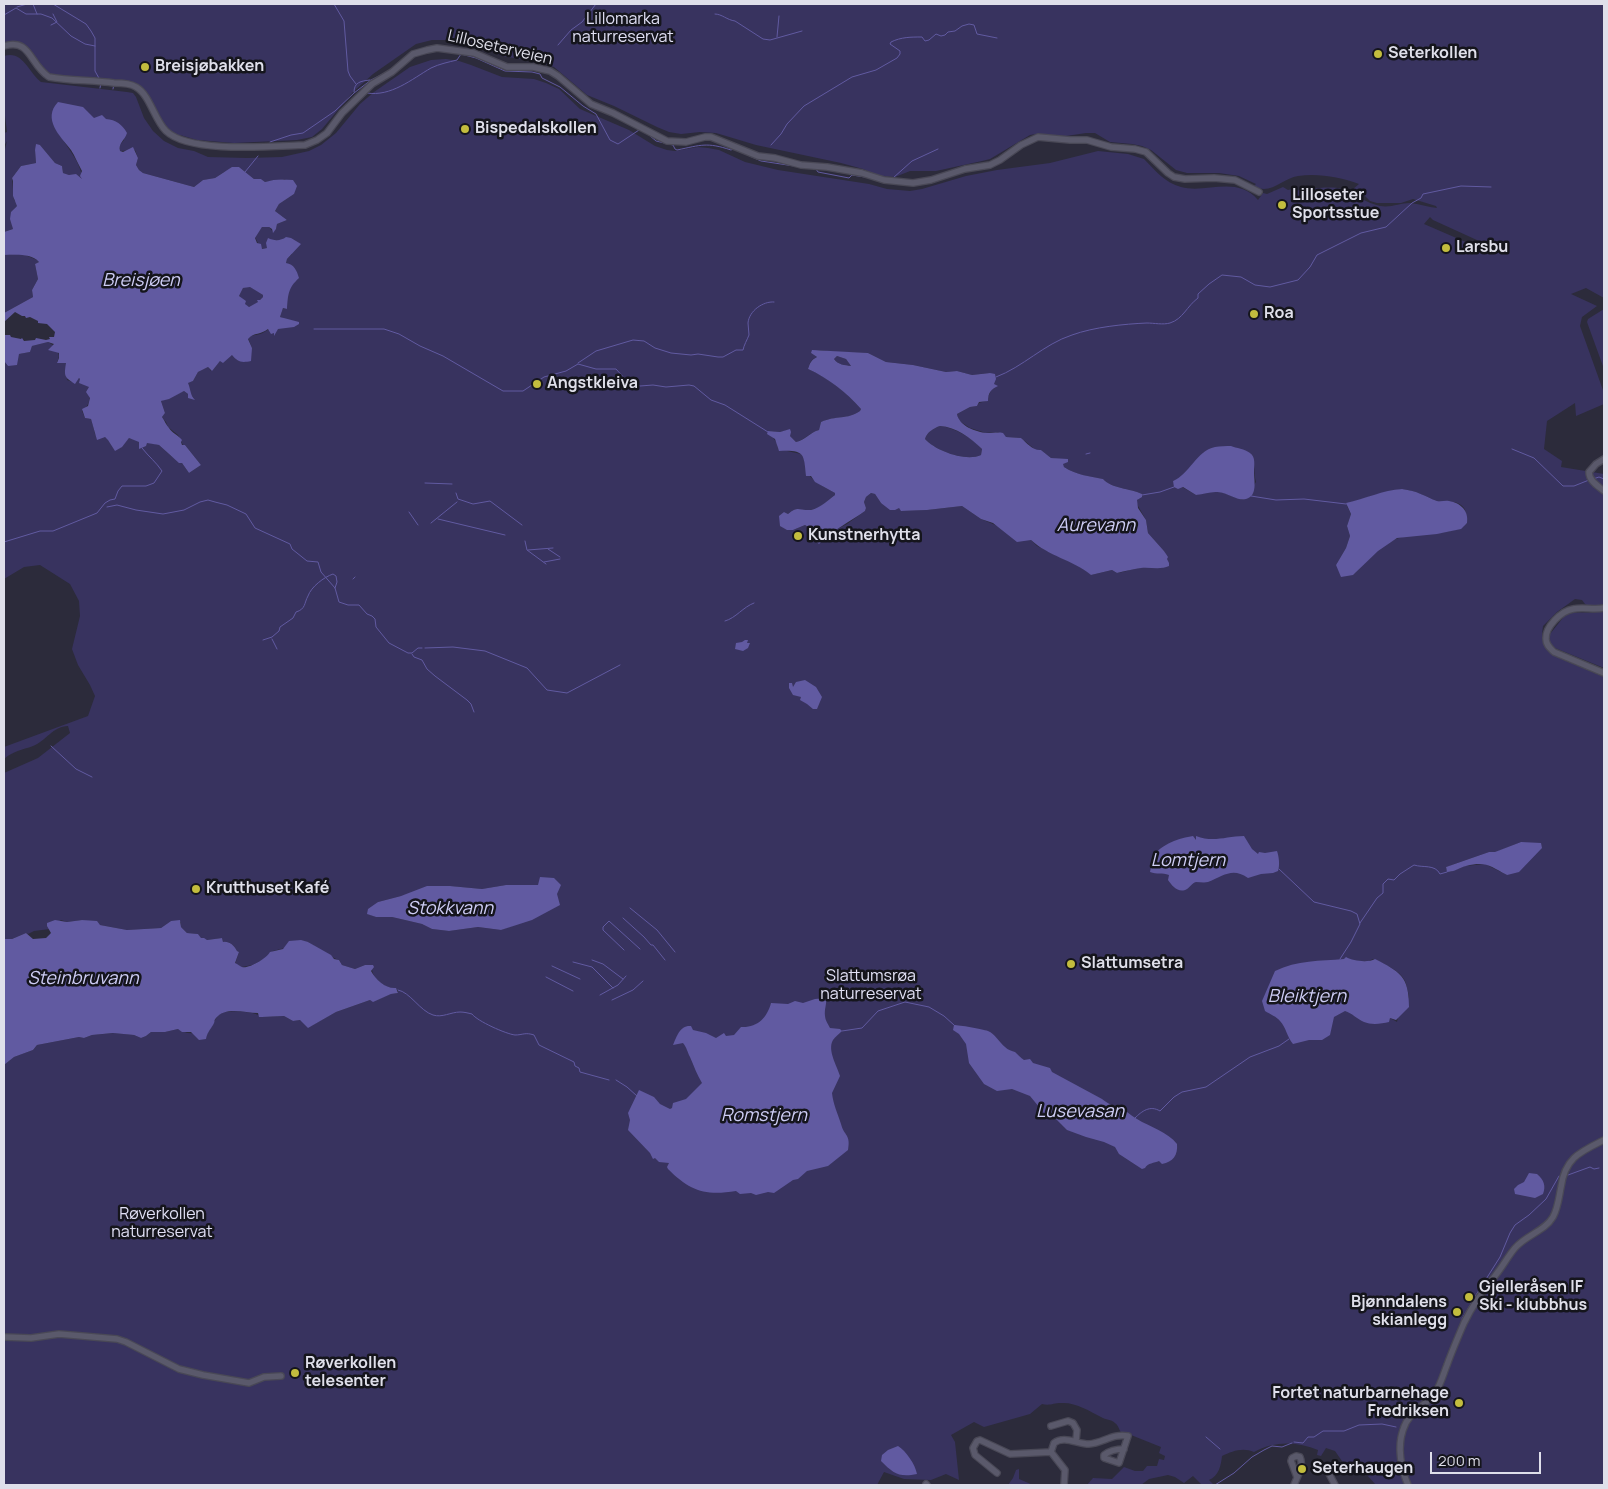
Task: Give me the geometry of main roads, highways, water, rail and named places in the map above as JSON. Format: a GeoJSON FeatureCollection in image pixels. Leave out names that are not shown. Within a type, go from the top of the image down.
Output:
{"type":"FeatureCollection","features":[{"type":"Feature","properties":{"kind":"water","name":"Breisjøen"},"geometry":{"type":"Polygon","coordinates":[[[58,102],[83,107],[94,118],[102,115],[106,119],[118,123],[127,133],[121,144],[120,151],[123,152],[133,147],[138,158],[136,165],[143,173],[194,187],[203,180],[215,178],[232,167],[239,167],[254,179],[261,179],[265,182],[293,180],[297,186],[294,194],[279,204],[275,211],[287,220],[277,224],[273,233],[269,227],[262,227],[255,238],[257,243],[261,244],[262,249],[267,248],[268,238],[277,240],[286,237],[301,244],[287,259],[286,263],[293,266],[299,278],[288,296],[287,309],[283,308],[280,317],[299,322],[299,324],[294,327],[278,329],[274,336],[274,333],[271,334],[268,329],[250,337],[248,339],[252,348],[251,361],[240,361],[232,355],[223,363],[220,361],[212,371],[208,367],[198,372],[193,381],[188,383],[195,400],[188,398],[188,394],[184,391],[161,401],[165,413],[162,417],[167,426],[182,440],[182,445],[185,445],[201,465],[189,473],[182,463],[179,463],[159,445],[147,443],[146,446],[139,449],[139,442],[129,438],[122,447],[115,451],[105,437],[97,440],[91,419],[85,418],[82,409],[88,406],[90,398],[86,392],[89,387],[79,383],[79,378],[75,384],[67,378],[65,374],[66,363],[57,363],[59,353],[48,350],[54,344],[48,342],[32,346],[30,352],[19,354],[17,365],[8,366],[4,361],[4,335],[22,338],[24,341],[35,340],[36,338],[46,340],[50,339],[49,337],[54,337],[55,332],[47,324],[38,323],[38,321],[30,317],[26,318],[15,312],[4,322],[4,313],[33,297],[32,290],[38,279],[35,264],[39,262],[28,256],[4,255],[4,232],[13,229],[10,219],[11,212],[17,206],[13,196],[12,178],[21,166],[36,163],[36,144],[40,145],[55,163],[62,166],[63,173],[69,175],[76,174],[82,179],[80,176],[82,171],[74,155],[54,127],[52,115],[58,102]],[[250,287],[243,288],[239,296],[246,301],[245,304],[249,307],[258,302],[257,300],[260,300],[263,295],[250,287]]]}},
{"type":"Feature","properties":{"kind":"water","name":"Aurevann"},"geometry":{"type":"Polygon","coordinates":[[[812,350],[868,353],[886,362],[946,372],[957,371],[972,375],[995,374],[994,384],[998,386],[990,392],[988,401],[979,402],[977,406],[970,407],[957,414],[961,422],[969,428],[978,431],[1003,433],[1006,437],[1021,438],[1033,448],[1041,450],[1051,458],[1068,459],[1068,462],[1063,464],[1064,467],[1073,472],[1103,479],[1116,487],[1142,494],[1142,497],[1137,500],[1138,508],[1146,520],[1148,533],[1168,557],[1169,566],[1141,568],[1117,573],[1112,570],[1091,575],[1076,565],[1045,550],[1031,540],[1017,542],[993,523],[981,519],[962,506],[927,510],[901,511],[899,508],[890,510],[881,503],[875,494],[871,493],[864,502],[865,511],[835,530],[819,544],[813,538],[813,530],[805,525],[793,530],[787,530],[780,526],[779,516],[784,512],[788,514],[797,509],[814,509],[821,506],[835,493],[815,482],[811,476],[806,476],[801,454],[793,451],[779,451],[775,439],[767,434],[768,431],[780,432],[790,429],[790,436],[796,442],[819,430],[821,422],[851,416],[861,409],[836,386],[808,369],[813,359],[817,357],[811,353],[812,350]],[[837,356],[834,359],[838,362],[851,366],[846,359],[837,356]],[[940,426],[927,434],[925,439],[936,448],[960,456],[975,457],[981,455],[982,449],[968,437],[952,428],[940,426]]]}},
{"type":"Feature","properties":{"kind":"water"},"geometry":{"type":"Polygon","coordinates":[[[1231,446],[1246,450],[1253,457],[1254,491],[1250,497],[1240,499],[1216,492],[1196,495],[1183,487],[1178,489],[1174,487],[1173,481],[1179,478],[1208,449],[1231,446]]]}},
{"type":"Feature","properties":{"kind":"water"},"geometry":{"type":"Polygon","coordinates":[[[1402,489],[1417,492],[1437,501],[1448,501],[1457,504],[1465,511],[1467,523],[1461,529],[1437,534],[1397,538],[1378,551],[1353,575],[1341,577],[1336,565],[1346,548],[1350,536],[1347,526],[1351,514],[1346,503],[1402,489]]]}},
{"type":"Feature","properties":{"kind":"water"},"geometry":{"type":"Polygon","coordinates":[[[748,640],[747,643],[750,643],[748,648],[743,651],[735,649],[736,643],[748,640]]]}},
{"type":"Feature","properties":{"kind":"water"},"geometry":{"type":"Polygon","coordinates":[[[805,680],[816,687],[822,697],[817,709],[813,709],[800,700],[801,697],[793,695],[789,688],[789,683],[792,683],[793,687],[796,682],[805,680]]]}},
{"type":"Feature","properties":{"kind":"water","name":"Lomtjern"},"geometry":{"type":"Polygon","coordinates":[[[1193,836],[1196,840],[1196,836],[1214,839],[1244,836],[1252,849],[1258,854],[1259,852],[1277,851],[1278,871],[1248,878],[1237,873],[1228,874],[1208,882],[1196,882],[1181,891],[1176,889],[1168,880],[1169,875],[1150,872],[1154,856],[1161,848],[1177,840],[1193,836]]]}},
{"type":"Feature","properties":{"kind":"water"},"geometry":{"type":"Polygon","coordinates":[[[1521,842],[1541,843],[1542,848],[1519,872],[1507,875],[1488,865],[1478,864],[1447,872],[1446,867],[1521,842]]]}},
{"type":"Feature","properties":{"kind":"water","name":"Stokkvann"},"geometry":{"type":"Polygon","coordinates":[[[540,877],[554,878],[561,885],[557,894],[560,905],[532,920],[501,930],[478,927],[449,931],[432,929],[422,924],[392,917],[376,917],[367,914],[368,909],[378,902],[427,886],[482,889],[506,885],[538,885],[540,877]]]}},
{"type":"Feature","properties":{"kind":"water","name":"Steinbruvann"},"geometry":{"type":"Polygon","coordinates":[[[55,920],[67,922],[97,921],[100,925],[127,930],[161,928],[171,921],[180,920],[181,927],[187,933],[198,934],[201,938],[207,940],[222,938],[223,942],[231,944],[239,952],[235,963],[242,967],[258,962],[270,952],[283,949],[289,941],[301,940],[331,955],[334,959],[339,960],[342,965],[355,969],[365,965],[373,965],[374,967],[371,971],[376,978],[385,985],[396,988],[398,993],[373,1002],[370,1000],[336,1012],[308,1028],[300,1020],[293,1021],[284,1016],[259,1017],[258,1013],[230,1011],[220,1014],[216,1018],[206,1039],[199,1040],[191,1032],[182,1032],[178,1029],[165,1032],[151,1032],[141,1038],[134,1035],[113,1033],[92,1035],[84,1038],[79,1037],[37,1045],[33,1050],[14,1057],[4,1065],[4,939],[12,939],[26,933],[33,939],[46,938],[51,933],[47,923],[55,920]]]}},
{"type":"Feature","properties":{"kind":"water","name":"Bleiktjern"},"geometry":{"type":"Polygon","coordinates":[[[1346,957],[1360,961],[1375,959],[1397,972],[1405,982],[1409,997],[1409,1007],[1396,1020],[1390,1018],[1389,1022],[1379,1024],[1364,1022],[1345,1011],[1334,1017],[1330,1035],[1322,1040],[1309,1040],[1293,1044],[1280,1021],[1265,1011],[1262,1001],[1275,971],[1300,963],[1344,959],[1346,957]]]}},
{"type":"Feature","properties":{"kind":"water","name":"Romstjern"},"geometry":{"type":"Polygon","coordinates":[[[826,998],[825,1018],[830,1028],[842,1031],[831,1044],[833,1058],[840,1076],[832,1093],[834,1105],[842,1128],[848,1138],[849,1145],[848,1150],[828,1166],[807,1171],[798,1179],[793,1180],[774,1193],[768,1192],[756,1195],[751,1193],[740,1194],[736,1191],[707,1192],[691,1187],[676,1176],[668,1169],[669,1163],[653,1159],[650,1153],[628,1130],[630,1120],[628,1113],[639,1090],[654,1097],[660,1104],[670,1109],[673,1103],[686,1099],[702,1083],[683,1043],[673,1045],[679,1032],[684,1027],[691,1026],[693,1030],[716,1038],[724,1033],[726,1036],[734,1035],[741,1027],[752,1026],[761,1021],[771,1003],[788,1004],[795,1001],[803,1003],[826,998]]]}},
{"type":"Feature","properties":{"kind":"water","name":"Lusevasan"},"geometry":{"type":"Polygon","coordinates":[[[954,1025],[988,1031],[1006,1048],[1015,1052],[1024,1060],[1030,1059],[1033,1063],[1050,1068],[1052,1072],[1164,1133],[1177,1144],[1177,1151],[1174,1157],[1169,1162],[1162,1164],[1159,1161],[1149,1164],[1142,1169],[1119,1154],[1115,1147],[1067,1130],[1053,1116],[1044,1113],[1030,1096],[1012,1089],[997,1091],[984,1084],[969,1063],[966,1044],[959,1034],[953,1030],[954,1025]]]}},
{"type":"Feature","properties":{"kind":"water"},"geometry":{"type":"Polygon","coordinates":[[[1529,1173],[1537,1174],[1544,1183],[1543,1194],[1535,1198],[1515,1194],[1514,1189],[1524,1182],[1529,1173]]]}},
{"type":"Feature","properties":{"kind":"water"},"geometry":{"type":"Polygon","coordinates":[[[898,1446],[910,1458],[917,1474],[897,1474],[881,1461],[882,1455],[898,1446]]]}},
{"type":"Feature","properties":{"kind":"waterway"},"geometry":{"type":"LineString","coordinates":[[17,7],[27,4]]}},
{"type":"Feature","properties":{"kind":"waterway"},"geometry":{"type":"LineString","coordinates":[[33,4],[37,14]]}},
{"type":"Feature","properties":{"kind":"waterway"},"geometry":{"type":"LineString","coordinates":[[53,4],[86,24],[91,31],[95,38],[95,71],[100,80]]}},
{"type":"Feature","properties":{"kind":"waterway"},"geometry":{"type":"LineString","coordinates":[[334,4],[344,21],[348,71],[356,84]]}},
{"type":"Feature","properties":{"kind":"waterway"},"geometry":{"type":"LineString","coordinates":[[558,45],[571,30],[582,22],[596,4]]}},
{"type":"Feature","properties":{"kind":"waterway"},"geometry":{"type":"LineString","coordinates":[[4,15],[16,8],[26,14],[41,14],[52,18],[71,36],[85,44],[95,46]]}},
{"type":"Feature","properties":{"kind":"waterway"},"geometry":{"type":"LineString","coordinates":[[51,25],[57,22],[53,14]]}},
{"type":"Feature","properties":{"kind":"waterway"},"geometry":{"type":"LineString","coordinates":[[715,14],[735,21],[763,39],[770,40],[802,31]]}},
{"type":"Feature","properties":{"kind":"waterway"},"geometry":{"type":"LineString","coordinates":[[777,37],[779,16]]}},
{"type":"Feature","properties":{"kind":"waterway"},"geometry":{"type":"LineString","coordinates":[[771,145],[804,106],[852,77],[876,70],[897,58],[900,51],[890,44],[895,40],[922,37],[925,41],[936,34],[945,35],[969,24],[974,25],[977,34],[997,38]]}},
{"type":"Feature","properties":{"kind":"waterway"},"geometry":{"type":"LineString","coordinates":[[367,93],[376,94],[393,90],[431,68],[457,60],[461,54],[476,58],[505,71],[540,74],[542,78],[560,87],[596,114],[610,140],[618,144],[639,130]]}},
{"type":"Feature","properties":{"kind":"waterway"},"geometry":{"type":"LineString","coordinates":[[270,142],[303,133],[335,111],[371,80],[387,72]]}},
{"type":"Feature","properties":{"kind":"waterway"},"geometry":{"type":"LineString","coordinates":[[354,92],[357,84],[370,80]]}},
{"type":"Feature","properties":{"kind":"waterway"},"geometry":{"type":"LineString","coordinates":[[100,88],[101,83]]}},
{"type":"Feature","properties":{"kind":"waterway"},"geometry":{"type":"LineString","coordinates":[[113,89],[114,84]]}},
{"type":"Feature","properties":{"kind":"waterway"},"geometry":{"type":"LineString","coordinates":[[649,135],[656,141],[673,145],[677,150],[704,145],[733,149]]}},
{"type":"Feature","properties":{"kind":"waterway"},"geometry":{"type":"LineString","coordinates":[[893,178],[912,161],[938,149]]}},
{"type":"Feature","properties":{"kind":"waterway"},"geometry":{"type":"LineString","coordinates":[[741,152],[761,161],[794,166]]}},
{"type":"Feature","properties":{"kind":"waterway"},"geometry":{"type":"LineString","coordinates":[[245,172],[258,156]]}},
{"type":"Feature","properties":{"kind":"waterway"},"geometry":{"type":"LineString","coordinates":[[816,169],[818,172],[849,178],[852,175],[865,177]]}},
{"type":"Feature","properties":{"kind":"waterway"},"geometry":{"type":"LineString","coordinates":[[996,377],[1006,373],[1052,344],[1081,332],[1119,325],[1170,323],[1182,315],[1198,298],[1198,294],[1222,275],[1241,277],[1255,285],[1270,287],[1298,280],[1310,267],[1317,255],[1361,233],[1386,227],[1412,203],[1421,198],[1423,194],[1461,186],[1491,187]]}},
{"type":"Feature","properties":{"kind":"waterway"},"geometry":{"type":"LineString","coordinates":[[578,363],[596,351],[633,340],[644,341],[655,348],[671,353],[723,357],[736,350],[743,350],[749,335],[748,323],[751,315],[761,305],[774,302]]}},
{"type":"Feature","properties":{"kind":"waterway"},"geometry":{"type":"LineString","coordinates":[[314,329],[384,329],[399,334],[443,356],[503,391],[523,391],[544,377],[566,371],[578,364],[596,369],[616,369],[627,381],[640,386],[694,386],[711,400],[725,405],[768,432]]}},
{"type":"Feature","properties":{"kind":"waterway"},"geometry":{"type":"LineString","coordinates":[[4,542],[40,531],[53,531],[97,513],[105,503],[115,499],[122,486],[146,486],[154,483],[162,471],[142,448]]}},
{"type":"Feature","properties":{"kind":"waterway"},"geometry":{"type":"LineString","coordinates":[[1512,449],[1534,458],[1563,486],[1574,486],[1589,480]]}},
{"type":"Feature","properties":{"kind":"waterway"},"geometry":{"type":"LineString","coordinates":[[1086,454],[1090,453]]}},
{"type":"Feature","properties":{"kind":"waterway"},"geometry":{"type":"LineString","coordinates":[[1593,479],[1599,477],[1604,479]]}},
{"type":"Feature","properties":{"kind":"waterway"},"geometry":{"type":"LineString","coordinates":[[425,483],[452,484]]}},
{"type":"Feature","properties":{"kind":"waterway"},"geometry":{"type":"LineString","coordinates":[[1142,495],[1174,487]]}},
{"type":"Feature","properties":{"kind":"waterway"},"geometry":{"type":"LineString","coordinates":[[456,493],[458,499],[473,504],[490,501],[522,525]]}},
{"type":"Feature","properties":{"kind":"waterway"},"geometry":{"type":"LineString","coordinates":[[1251,496],[1276,500],[1304,499],[1346,504]]}},
{"type":"Feature","properties":{"kind":"waterway"},"geometry":{"type":"LineString","coordinates":[[107,507],[117,505],[163,514],[184,510],[208,500],[227,505],[246,514],[255,528],[290,544],[292,549],[307,561],[318,562],[321,572],[335,588],[339,602],[348,605],[359,605],[367,614],[375,619],[376,627],[389,643],[408,653],[422,648]]}},
{"type":"Feature","properties":{"kind":"waterway"},"geometry":{"type":"LineString","coordinates":[[431,523],[457,502]]}},
{"type":"Feature","properties":{"kind":"waterway"},"geometry":{"type":"LineString","coordinates":[[409,512],[418,525]]}},
{"type":"Feature","properties":{"kind":"waterway"},"geometry":{"type":"LineString","coordinates":[[438,519],[505,535]]}},
{"type":"Feature","properties":{"kind":"waterway"},"geometry":{"type":"LineString","coordinates":[[525,541],[527,550],[546,564]]}},
{"type":"Feature","properties":{"kind":"waterway"},"geometry":{"type":"LineString","coordinates":[[528,550],[553,548]]}},
{"type":"Feature","properties":{"kind":"waterway"},"geometry":{"type":"LineString","coordinates":[[548,549],[560,557]]}},
{"type":"Feature","properties":{"kind":"waterway"},"geometry":{"type":"LineString","coordinates":[[544,562],[560,559]]}},
{"type":"Feature","properties":{"kind":"waterway"},"geometry":{"type":"LineString","coordinates":[[263,640],[272,637],[279,631],[280,627],[293,618],[296,612],[303,607],[312,589],[329,575],[333,574],[336,576],[335,588]]}},
{"type":"Feature","properties":{"kind":"waterway"},"geometry":{"type":"LineString","coordinates":[[725,621],[754,603]]}},
{"type":"Feature","properties":{"kind":"waterway"},"geometry":{"type":"LineString","coordinates":[[272,639],[277,649]]}},
{"type":"Feature","properties":{"kind":"waterway"},"geometry":{"type":"LineString","coordinates":[[425,648],[453,647],[485,651],[527,668],[547,690],[567,693],[620,665]]}},
{"type":"Feature","properties":{"kind":"waterway"},"geometry":{"type":"LineString","coordinates":[[412,654],[414,657],[422,660],[427,669],[435,676],[467,700],[474,712]]}},
{"type":"Feature","properties":{"kind":"waterway"},"geometry":{"type":"LineString","coordinates":[[51,746],[76,769],[92,777]]}},
{"type":"Feature","properties":{"kind":"waterway"},"geometry":{"type":"LineString","coordinates":[[1360,923],[1377,898],[1383,893],[1383,884],[1388,879],[1394,880],[1414,865],[1435,869],[1440,874],[1447,872]]}},
{"type":"Feature","properties":{"kind":"waterway"},"geometry":{"type":"LineString","coordinates":[[1279,869],[1314,902],[1357,914],[1360,924],[1340,959]]}},
{"type":"Feature","properties":{"kind":"waterway"},"geometry":{"type":"LineString","coordinates":[[630,908],[657,930],[675,952]]}},
{"type":"Feature","properties":{"kind":"waterway"},"geometry":{"type":"LineString","coordinates":[[623,918],[653,945],[665,960]]}},
{"type":"Feature","properties":{"kind":"waterway"},"geometry":{"type":"LineString","coordinates":[[624,950],[603,930],[603,927],[609,921],[640,949]]}},
{"type":"Feature","properties":{"kind":"waterway"},"geometry":{"type":"LineString","coordinates":[[592,960],[603,964],[623,979]]}},
{"type":"Feature","properties":{"kind":"waterway"},"geometry":{"type":"LineString","coordinates":[[573,962],[592,967],[613,988]]}},
{"type":"Feature","properties":{"kind":"waterway"},"geometry":{"type":"LineString","coordinates":[[552,966],[580,979]]}},
{"type":"Feature","properties":{"kind":"waterway"},"geometry":{"type":"LineString","coordinates":[[600,995],[618,985],[626,976]]}},
{"type":"Feature","properties":{"kind":"waterway"},"geometry":{"type":"LineString","coordinates":[[546,977],[573,991]]}},
{"type":"Feature","properties":{"kind":"waterway"},"geometry":{"type":"LineString","coordinates":[[612,1000],[633,990],[643,981]]}},
{"type":"Feature","properties":{"kind":"waterway"},"geometry":{"type":"LineString","coordinates":[[398,990],[407,994],[424,1010],[433,1015],[440,1016],[462,1012],[472,1014],[485,1023],[505,1032],[515,1035],[534,1035],[539,1045],[574,1062],[580,1072],[609,1080]]}},
{"type":"Feature","properties":{"kind":"waterway"},"geometry":{"type":"LineString","coordinates":[[842,1031],[862,1028],[878,1011],[905,1002],[929,1007],[954,1025]]}},
{"type":"Feature","properties":{"kind":"waterway"},"geometry":{"type":"LineString","coordinates":[[1135,1118],[1143,1111],[1150,1109],[1160,1111],[1182,1092],[1206,1087],[1250,1057],[1279,1046],[1289,1039]]}},
{"type":"Feature","properties":{"kind":"waterway"},"geometry":{"type":"LineString","coordinates":[[616,1080],[637,1096]]}},
{"type":"Feature","properties":{"kind":"waterway"},"geometry":{"type":"LineString","coordinates":[[1568,1175],[1590,1167],[1594,1169],[1599,1168]]}},
{"type":"Feature","properties":{"kind":"waterway"},"geometry":{"type":"LineString","coordinates":[[1462,1319],[1500,1257],[1515,1225],[1546,1199],[1559,1176]]}},
{"type":"Feature","properties":{"kind":"waterway"},"geometry":{"type":"LineString","coordinates":[[1294,1442],[1303,1443],[1308,1437],[1314,1437],[1323,1431],[1344,1431],[1359,1425],[1382,1424],[1396,1427]]}},
{"type":"Feature","properties":{"kind":"waterway"},"geometry":{"type":"LineString","coordinates":[[1206,1437],[1220,1449]]}},
{"type":"Feature","properties":{"kind":"waterway"},"geometry":{"type":"LineString","coordinates":[[1215,1485],[1264,1450],[1272,1446],[1282,1447],[1292,1443]]}},
{"type":"Feature","properties":{"kind":"place","name":"Seterkollen"},"geometry":{"type":"Point","coordinates":[1378,54]}},
{"type":"Feature","properties":{"kind":"place","name":"Breisjøbakken"},"geometry":{"type":"Point","coordinates":[145,67]}},
{"type":"Feature","properties":{"kind":"place","name":"Bispedalskollen"},"geometry":{"type":"Point","coordinates":[465,129]}},
{"type":"Feature","properties":{"kind":"place","name":"Lilloseter Sportsstue"},"geometry":{"type":"Point","coordinates":[1282,205]}},
{"type":"Feature","properties":{"kind":"place","name":"Larsbu"},"geometry":{"type":"Point","coordinates":[1446,248]}},
{"type":"Feature","properties":{"kind":"place","name":"Roa"},"geometry":{"type":"Point","coordinates":[1254,314]}},
{"type":"Feature","properties":{"kind":"place","name":"Angstkleiva"},"geometry":{"type":"Point","coordinates":[537,384]}},
{"type":"Feature","properties":{"kind":"place","name":"Kunstnerhytta"},"geometry":{"type":"Point","coordinates":[798,536]}},
{"type":"Feature","properties":{"kind":"place","name":"Krutthuset Kafé"},"geometry":{"type":"Point","coordinates":[196,889]}},
{"type":"Feature","properties":{"kind":"place","name":"Slattumsetra"},"geometry":{"type":"Point","coordinates":[1071,964]}},
{"type":"Feature","properties":{"kind":"place","name":"Gjelleråsen IF Ski - klubbhus"},"geometry":{"type":"Point","coordinates":[1469,1297]}},
{"type":"Feature","properties":{"kind":"place","name":"Bjønndalens skianlegg"},"geometry":{"type":"Point","coordinates":[1457,1312]}},
{"type":"Feature","properties":{"kind":"place","name":"Røverkollen telesenter"},"geometry":{"type":"Point","coordinates":[295,1373]}},
{"type":"Feature","properties":{"kind":"place","name":"Fortet naturbarnehage Fredriksen"},"geometry":{"type":"Point","coordinates":[1459,1403]}},
{"type":"Feature","properties":{"kind":"place","name":"Seterhaugen"},"geometry":{"type":"Point","coordinates":[1302,1469]}},
{"type":"Feature","properties":{"kind":"park label","name":"Lillomarka naturreservat"},"geometry":{"type":"Point","coordinates":[623,29]}},
{"type":"Feature","properties":{"kind":"park label","name":"Slattumsrøa naturreservat"},"geometry":{"type":"Point","coordinates":[871,986]}},
{"type":"Feature","properties":{"kind":"park label","name":"Røverkollen naturreservat"},"geometry":{"type":"Point","coordinates":[162,1224]}}]}
